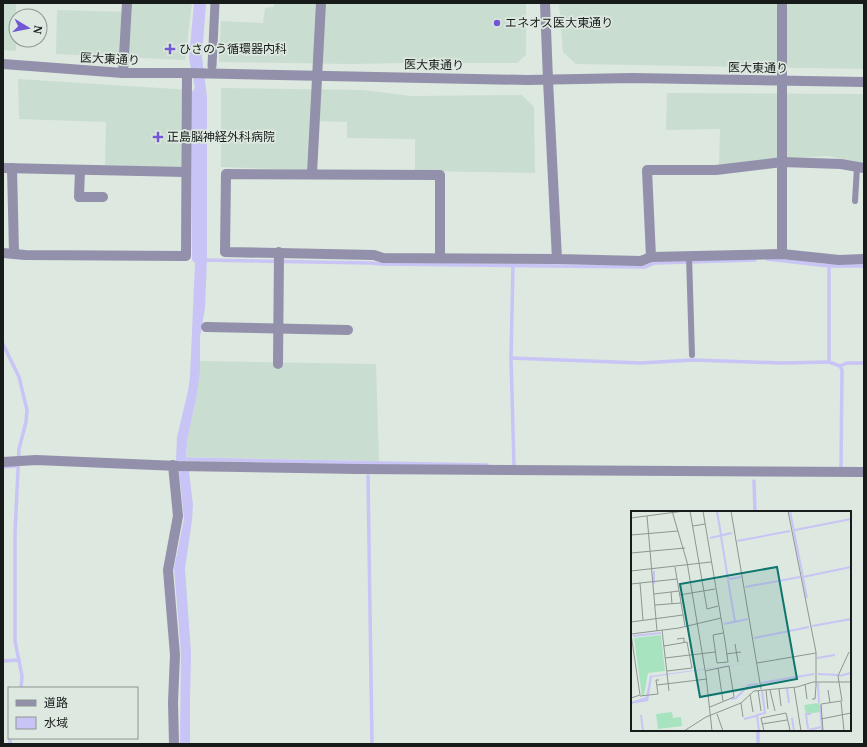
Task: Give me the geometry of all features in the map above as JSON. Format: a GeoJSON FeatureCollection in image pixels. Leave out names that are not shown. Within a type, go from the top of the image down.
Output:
{"type":"FeatureCollection","features":[{"type":"Feature","properties":{"kind":"street"},"geometry":{"type":"LineString","coordinates":[[123,73],[127,3]]}},
{"type":"Feature","properties":{"kind":"street"},"geometry":{"type":"LineString","coordinates":[[209,70],[215,3]]}},
{"type":"Feature","properties":{"kind":"street"},"geometry":{"type":"LineString","coordinates":[[312,173],[321,3]]}},
{"type":"Feature","properties":{"kind":"street"},"geometry":{"type":"LineString","coordinates":[[545,3],[557,259]]}},
{"type":"Feature","properties":{"kind":"street"},"geometry":{"type":"LineString","coordinates":[[782,3],[782,254]]}},
{"type":"Feature","properties":{"kind":"street","name":"医大東通り"},"geometry":{"type":"LineString","coordinates":[[3,64],[123,73],[188,73],[209,70],[316,76],[548,80],[632,78],[864,82]]}},
{"type":"Feature","properties":{"kind":"street"},"geometry":{"type":"LineString","coordinates":[[3,253],[25,255],[186,256],[188,73]]}},
{"type":"Feature","properties":{"kind":"street"},"geometry":{"type":"LineString","coordinates":[[651,257],[647,170],[716,170],[782,162],[840,164],[861,167]]}},
{"type":"Feature","properties":{"kind":"street"},"geometry":{"type":"LineString","coordinates":[[14,253],[8,168],[186,172]]}},
{"type":"Feature","properties":{"kind":"street"},"geometry":{"type":"LineString","coordinates":[[80,170],[79,197],[103,197]]}},
{"type":"Feature","properties":{"kind":"street"},"geometry":{"type":"LineString","coordinates":[[440,257],[440,175],[312,173],[226,174],[225,252],[279,257],[374,255],[383,258],[440,257],[641,260],[651,257],[689,260],[782,254],[839,260],[864,259]]}},
{"type":"Feature","properties":{"kind":"street"},"geometry":{"type":"LineString","coordinates":[[278,364],[279,257]]}},
{"type":"Feature","properties":{"kind":"street"},"geometry":{"type":"LineString","coordinates":[[206,327],[348,330]]}},
{"type":"Feature","properties":{"kind":"street"},"geometry":{"type":"LineString","coordinates":[[3,462],[36,460],[180,466],[864,472]]}},
{"type":"Feature","properties":{"kind":"street"},"geometry":{"type":"LineString","coordinates":[[174,744],[173,702],[175,655],[168,570],[178,516],[180,466]]}},
{"type":"Feature","properties":{"kind":"lane"},"geometry":{"type":"LineString","coordinates":[[855,201],[861,167]]}},
{"type":"Feature","properties":{"kind":"lane"},"geometry":{"type":"LineString","coordinates":[[689,260],[692,355]]}},
{"type":"Feature","properties":{"kind":"shaded area"},"geometry":{"type":"Polygon","coordinates":[[[3,3],[16,3],[16,8],[8,8],[8,48],[16,48],[16,51],[3,50],[3,3]]]}},
{"type":"Feature","properties":{"kind":"shaded area"},"geometry":{"type":"Polygon","coordinates":[[[130,3],[192,3],[185,60],[56,54],[57,10],[129,12],[130,3]]]}},
{"type":"Feature","properties":{"kind":"shaded area"},"geometry":{"type":"Polygon","coordinates":[[[274,3],[526,3],[526,55],[517,63],[353,64],[219,62],[221,21],[263,23],[265,8],[274,7],[274,3]]]}},
{"type":"Feature","properties":{"kind":"shaded area"},"geometry":{"type":"Polygon","coordinates":[[[559,3],[864,3],[864,69],[576,64],[563,52],[559,3]]]}},
{"type":"Feature","properties":{"kind":"shaded area"},"geometry":{"type":"Polygon","coordinates":[[[18,79],[191,90],[191,169],[105,165],[106,122],[19,119],[18,79]]]}},
{"type":"Feature","properties":{"kind":"shaded area"},"geometry":{"type":"Polygon","coordinates":[[[221,88],[363,90],[411,96],[522,95],[534,107],[535,173],[415,171],[415,139],[347,138],[347,122],[311,121],[309,170],[221,167],[221,88]]]}},
{"type":"Feature","properties":{"kind":"shaded area"},"geometry":{"type":"Polygon","coordinates":[[[667,93],[864,94],[864,163],[828,156],[776,159],[719,165],[720,129],[666,130],[667,93]]]}},
{"type":"Feature","properties":{"kind":"shaded area"},"geometry":{"type":"Polygon","coordinates":[[[200,361],[376,364],[379,461],[187,457],[187,441],[197,394],[200,361]]]}},
{"type":"Feature","properties":{"kind":"water"},"geometry":{"type":"Polygon","coordinates":[[[194,3],[206,3],[202,57],[207,97],[207,259],[205,308],[200,337],[200,370],[197,394],[187,441],[186,462],[176,461],[177,437],[190,377],[195,263],[192,260],[192,92],[195,88],[189,58],[194,3]]]}},
{"type":"Feature","properties":{"kind":"water"},"geometry":{"type":"Polygon","coordinates":[[[179,471],[189,471],[193,505],[185,569],[191,653],[190,744],[180,744],[181,653],[174,568],[184,519],[179,471]]]}},
{"type":"Feature","properties":{"kind":"waterway"},"geometry":{"type":"LineString","coordinates":[[767,259],[829,266],[864,266]]}},
{"type":"Feature","properties":{"kind":"waterway"},"geometry":{"type":"LineString","coordinates":[[203,260],[645,267],[655,263],[755,260]]}},
{"type":"Feature","properties":{"kind":"waterway"},"geometry":{"type":"LineString","coordinates":[[513,265],[511,358],[514,465]]}},
{"type":"Feature","properties":{"kind":"waterway"},"geometry":{"type":"LineString","coordinates":[[829,266],[829,362],[840,366],[842,370],[841,468]]}},
{"type":"Feature","properties":{"kind":"waterway"},"geometry":{"type":"LineString","coordinates":[[3,344],[19,377],[27,410],[26,422],[19,449],[15,533],[15,641],[22,676],[21,687]]}},
{"type":"Feature","properties":{"kind":"waterway"},"geometry":{"type":"LineString","coordinates":[[511,358],[641,363],[693,360],[782,363],[829,362]]}},
{"type":"Feature","properties":{"kind":"waterway"},"geometry":{"type":"LineString","coordinates":[[840,366],[847,363],[864,363]]}},
{"type":"Feature","properties":{"kind":"waterway"},"geometry":{"type":"LineString","coordinates":[[183,459],[487,465]]}},
{"type":"Feature","properties":{"kind":"waterway"},"geometry":{"type":"LineString","coordinates":[[3,467],[17,466]]}},
{"type":"Feature","properties":{"kind":"waterway"},"geometry":{"type":"LineString","coordinates":[[368,476],[372,744]]}},
{"type":"Feature","properties":{"kind":"waterway"},"geometry":{"type":"LineString","coordinates":[[754,481],[755,511]]}},
{"type":"Feature","properties":{"kind":"waterway"},"geometry":{"type":"LineString","coordinates":[[3,661],[19,660]]}},
{"type":"Feature","properties":{"kind":"waterway"},"geometry":{"type":"LineString","coordinates":[[758,731],[758,744]]}},
{"type":"Feature","properties":{"kind":"waterway"},"geometry":{"type":"LineString","coordinates":[[10,739],[10,744]]}},
{"type":"Feature","properties":{"kind":"place","name":"エネオス医大東通り"},"geometry":{"type":"Point","coordinates":[497,23]}},
{"type":"Feature","properties":{"kind":"place","name":"ひさのう循環器内科"},"geometry":{"type":"Point","coordinates":[170,49]}},
{"type":"Feature","properties":{"kind":"place","name":"正島脳神経外科病院"},"geometry":{"type":"Point","coordinates":[158,137]}}]}
